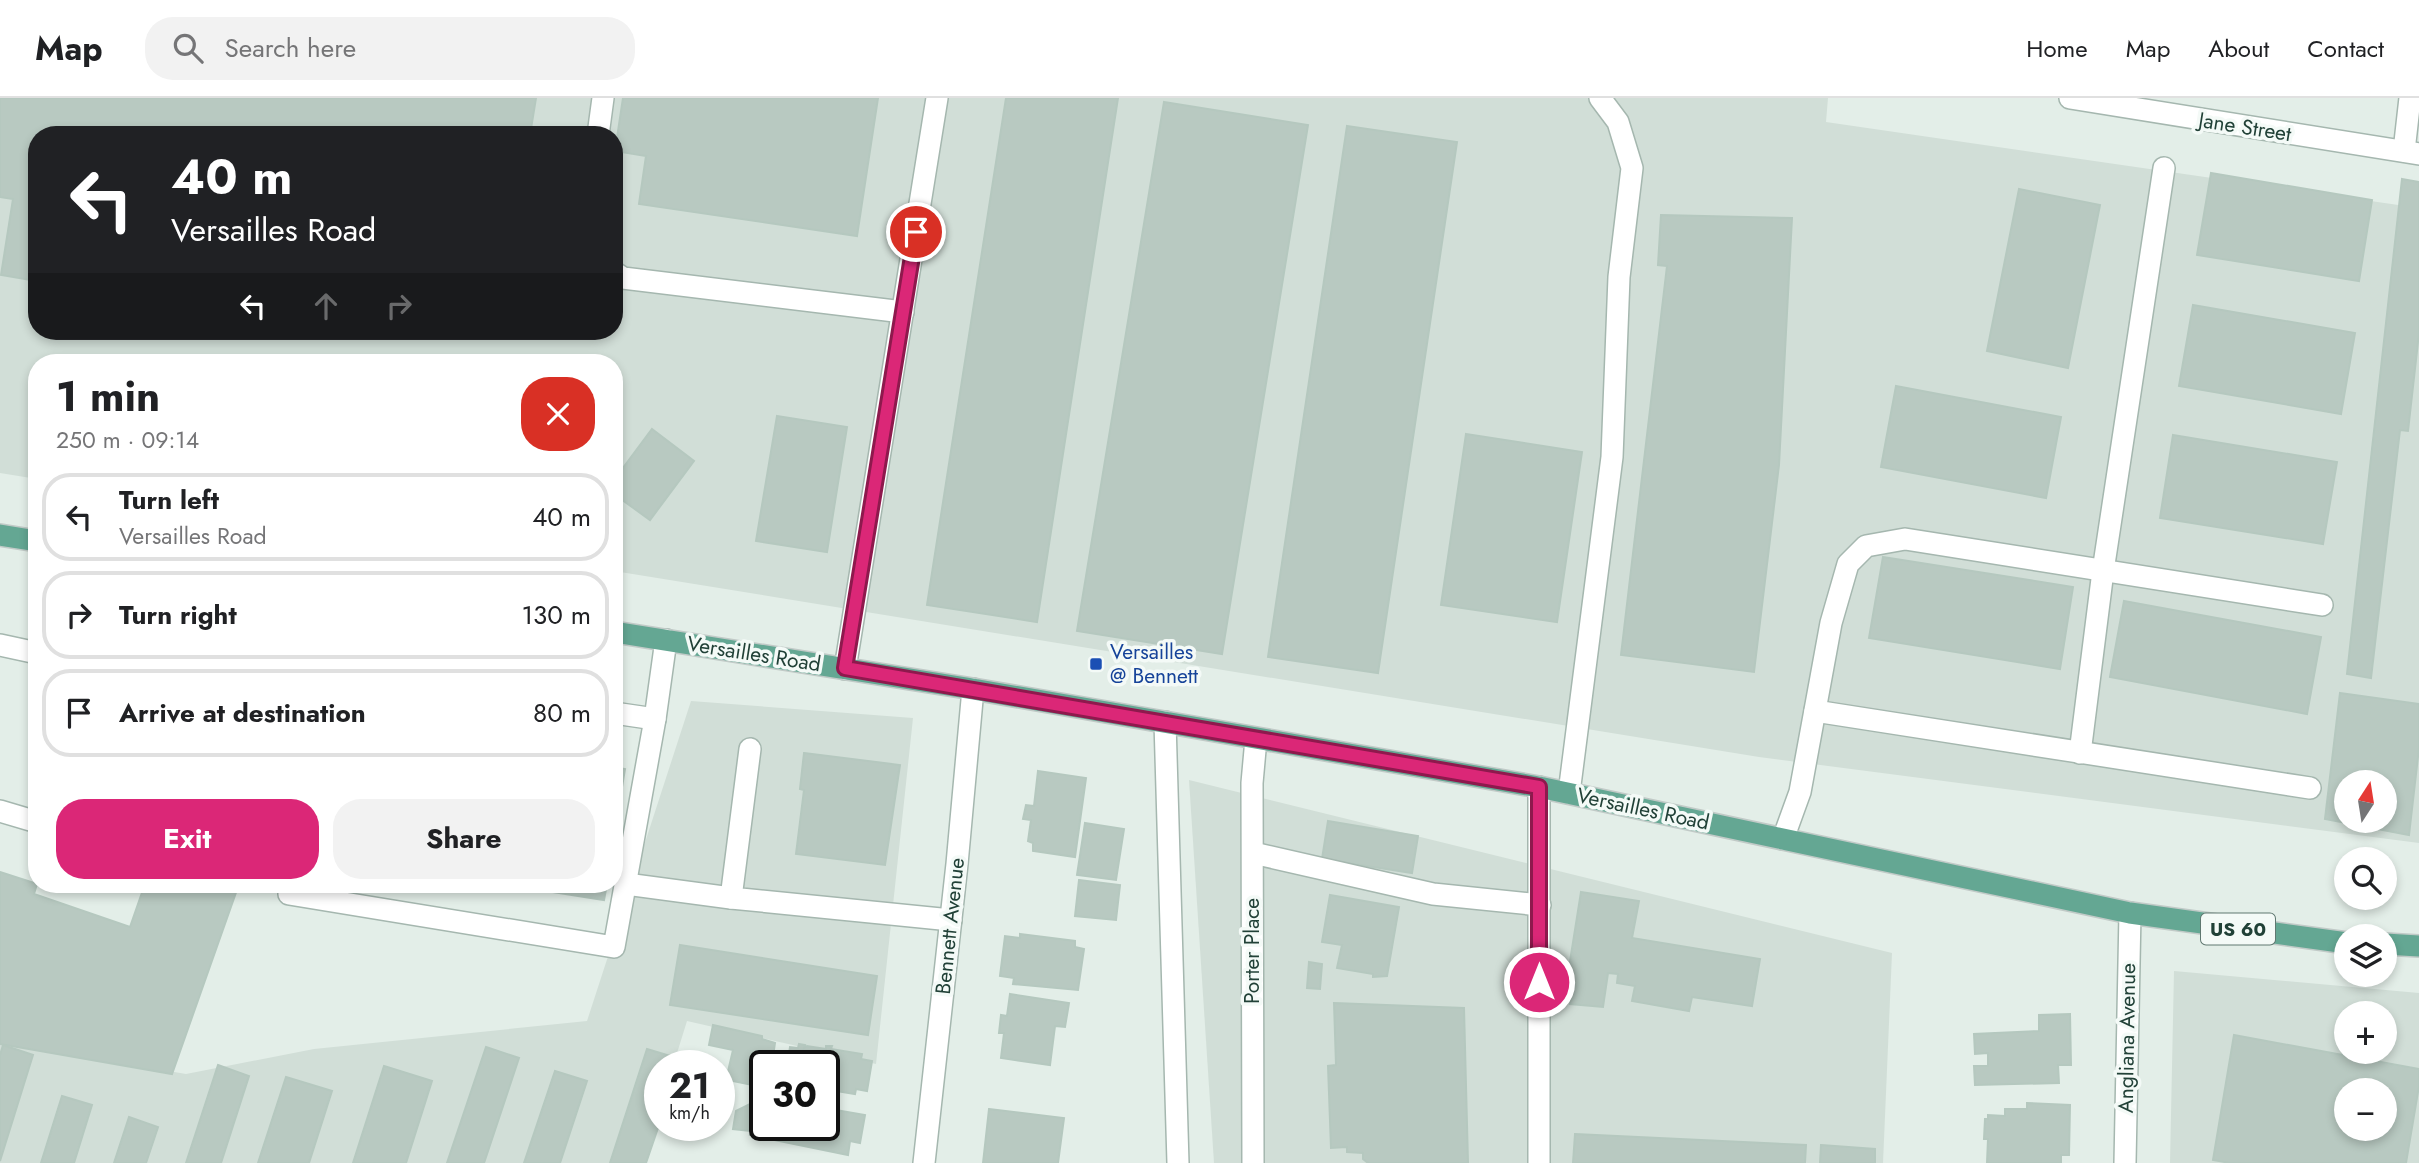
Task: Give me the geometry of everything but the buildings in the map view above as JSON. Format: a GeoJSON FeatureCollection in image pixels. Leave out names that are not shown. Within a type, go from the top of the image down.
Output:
{"type":"FeatureCollection","features":[{"type":"Feature","properties":{"kind":"main road"},"geometry":{"type":"LineString","coordinates":[[0,535],[28,540]]}},
{"type":"Feature","properties":{"kind":"main road","name":"Versailles Road"},"geometry":{"type":"LineString","coordinates":[[623,633],[973,689],[1539,787],[2130,914]]}},
{"type":"Feature","properties":{"kind":"main road","name":"US 60"},"geometry":{"type":"LineString","coordinates":[[2130,914],[2334,941]]}},
{"type":"Feature","properties":{"kind":"main road"},"geometry":{"type":"LineString","coordinates":[[2397,945],[2419,946]]}},
{"type":"Feature","properties":{"kind":"street"},"geometry":{"type":"LineString","coordinates":[[599,126],[603,98]]}},
{"type":"Feature","properties":{"kind":"street"},"geometry":{"type":"LineString","coordinates":[[845,668],[937,98]]}},
{"type":"Feature","properties":{"kind":"street"},"geometry":{"type":"LineString","coordinates":[[1569,793],[1612,457],[1619,277],[1632,169],[1618,122],[1600,98]]}},
{"type":"Feature","properties":{"kind":"street","name":"Jane Street"},"geometry":{"type":"LineString","coordinates":[[2070,98],[2188,108],[2411,153]]}},
{"type":"Feature","properties":{"kind":"street"},"geometry":{"type":"LineString","coordinates":[[2410,98],[2411,153]]}},
{"type":"Feature","properties":{"kind":"street"},"geometry":{"type":"LineString","coordinates":[[2080,753],[2103,570],[2164,168]]}},
{"type":"Feature","properties":{"kind":"street"},"geometry":{"type":"LineString","coordinates":[[623,278],[903,312]]}},
{"type":"Feature","properties":{"kind":"street"},"geometry":{"type":"LineString","coordinates":[[1783,839],[1800,792],[1831,624],[1848,564],[1866,546],[1905,539],[2322,605]]}},
{"type":"Feature","properties":{"kind":"street"},"geometry":{"type":"LineString","coordinates":[[289,894],[614,947],[656,719],[666,640]]}},
{"type":"Feature","properties":{"kind":"street"},"geometry":{"type":"LineString","coordinates":[[0,645],[28,651]]}},
{"type":"Feature","properties":{"kind":"street","name":"Bennett Avenue"},"geometry":{"type":"LineString","coordinates":[[924,1163],[973,689]]}},
{"type":"Feature","properties":{"kind":"street"},"geometry":{"type":"LineString","coordinates":[[1815,711],[2310,788]]}},
{"type":"Feature","properties":{"kind":"street"},"geometry":{"type":"LineString","coordinates":[[623,714],[656,719]]}},
{"type":"Feature","properties":{"kind":"street"},"geometry":{"type":"LineString","coordinates":[[1166,723],[1178,1163]]}},
{"type":"Feature","properties":{"kind":"street","name":"Porter Place"},"geometry":{"type":"LineString","coordinates":[[1254,1163],[1252,782],[1256,739]]}},
{"type":"Feature","properties":{"kind":"street"},"geometry":{"type":"LineString","coordinates":[[731,898],[750,749]]}},
{"type":"Feature","properties":{"kind":"street"},"geometry":{"type":"LineString","coordinates":[[1539,787],[1539,1163]]}},
{"type":"Feature","properties":{"kind":"street"},"geometry":{"type":"LineString","coordinates":[[0,811],[28,819]]}},
{"type":"Feature","properties":{"kind":"street"},"geometry":{"type":"LineString","coordinates":[[1253,853],[1433,894],[1540,905]]}},
{"type":"Feature","properties":{"kind":"street"},"geometry":{"type":"LineString","coordinates":[[626,884],[731,898],[951,920]]}},
{"type":"Feature","properties":{"kind":"street","name":"Angliana Avenue"},"geometry":{"type":"LineString","coordinates":[[2124,1163],[2130,914]]}},
{"type":"Feature","properties":{"kind":"shaded area"},"geometry":{"type":"Polygon","coordinates":[[[0,98],[1828,98],[1826,122],[2419,208],[2419,843],[2342,833],[2398,833],[2398,770],[2334,770],[2334,832],[1759,757],[623,572],[623,354],[28,354],[28,478],[0,473],[0,98]]]}},
{"type":"Feature","properties":{"kind":"shaded area"},"geometry":{"type":"Polygon","coordinates":[[[691,701],[913,718],[876,1064],[840,1056],[840,1050],[814,1050],[687,1021],[678,1050],[644,1050],[646,1141],[642,1163],[0,1163],[0,1042],[186,1074],[314,1049],[587,1021],[691,701]]]}},
{"type":"Feature","properties":{"kind":"shaded area"},"geometry":{"type":"Polygon","coordinates":[[[1189,780],[1892,953],[1883,1163],[1214,1163],[1189,780]]]}},
{"type":"Feature","properties":{"kind":"shaded area"},"geometry":{"type":"Polygon","coordinates":[[[2174,971],[2419,993],[2419,1163],[2170,1163],[2174,971]]]}},
{"type":"Feature","properties":{"kind":"place","name":"Versailles @ Bennett"},"geometry":{"type":"Point","coordinates":[1096,664]}},
{"type":"Feature","properties":{"kind":"route"},"geometry":{"type":"LineString","coordinates":[[916,232],[845,668],[1539,787],[1539,982]]}}]}
